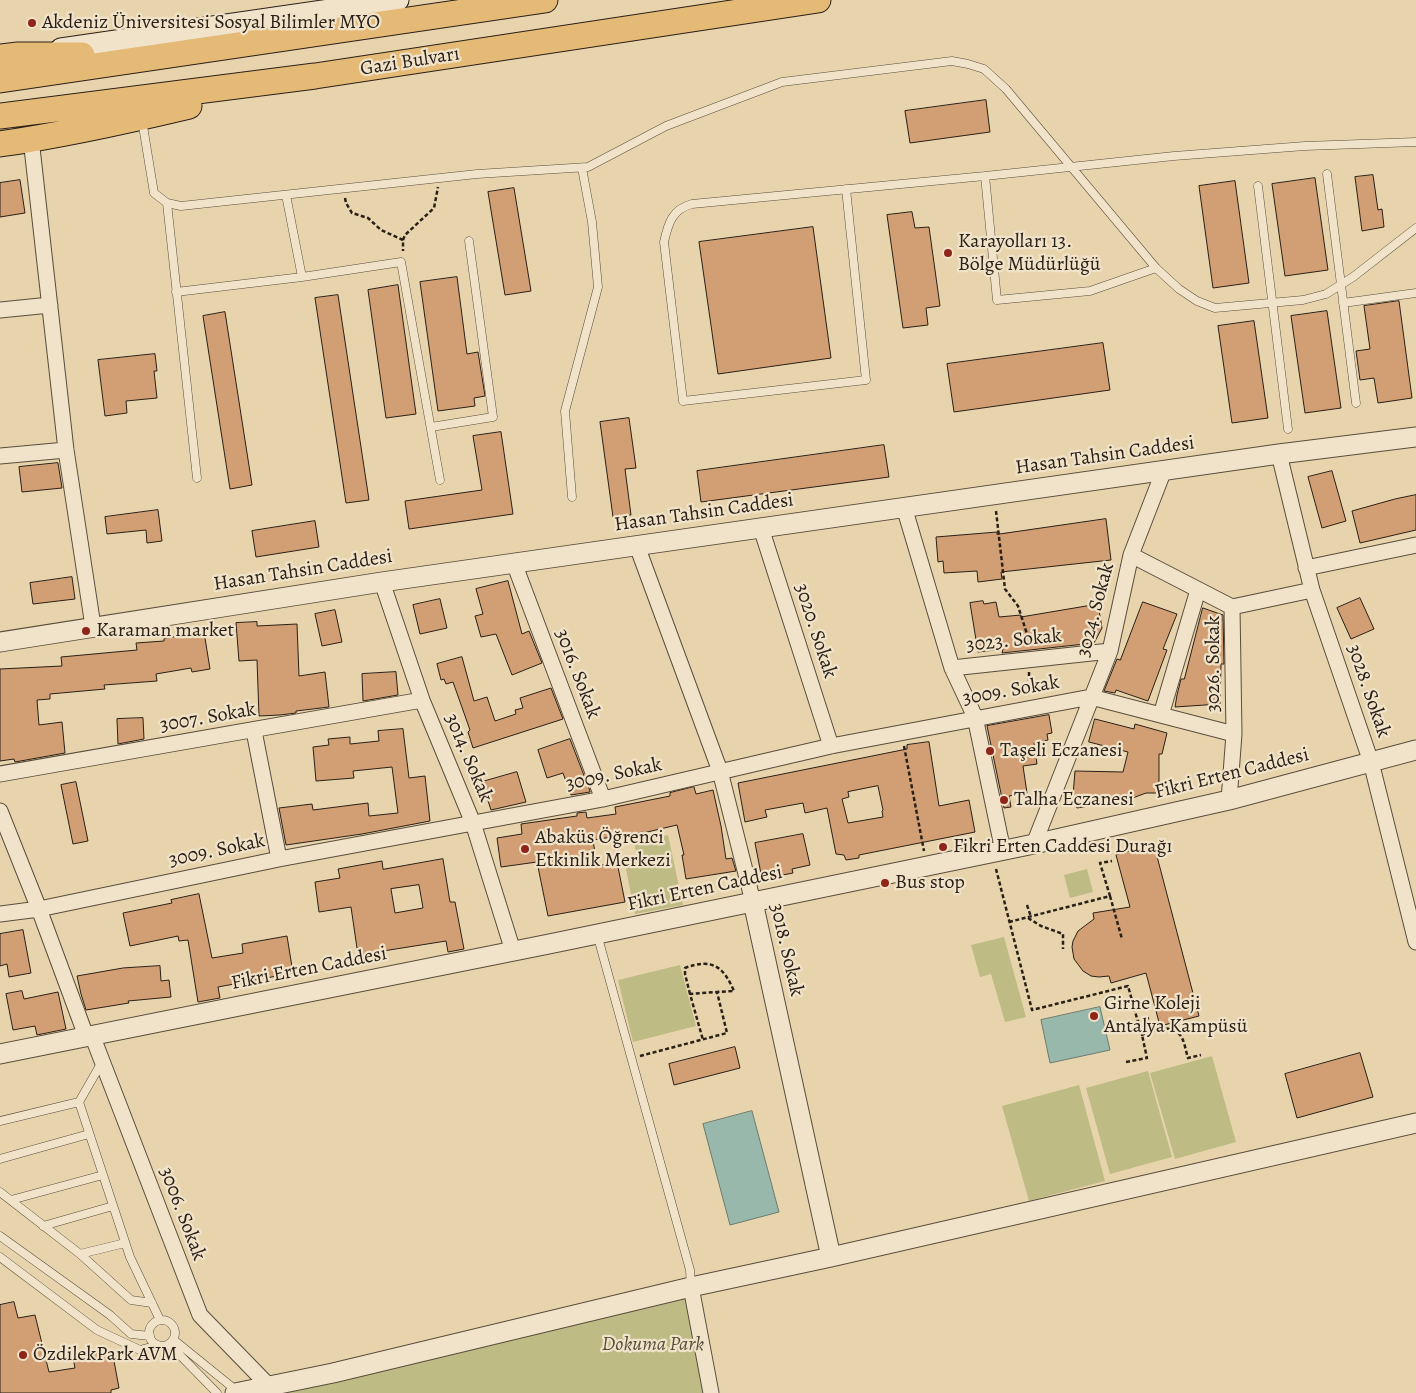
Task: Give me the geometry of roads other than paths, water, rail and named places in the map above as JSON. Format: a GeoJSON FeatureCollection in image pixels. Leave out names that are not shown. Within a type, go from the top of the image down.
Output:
{"type":"FeatureCollection","features":[{"type":"Feature","properties":{"kind":"highway","name":"Gazi Bulvarı"},"geometry":{"type":"LineString","coordinates":[[0,80],[545,0]]}},
{"type":"Feature","properties":{"kind":"highway","name":"Gazi Bulvarı"},"geometry":{"type":"LineString","coordinates":[[0,116],[315,76],[818,0]]}},
{"type":"Feature","properties":{"kind":"highway"},"geometry":{"type":"LineString","coordinates":[[9,56],[172,55]]}},
{"type":"Feature","properties":{"kind":"highway"},"geometry":{"type":"LineString","coordinates":[[0,144],[142,118],[315,76]]}},
{"type":"Feature","properties":{"kind":"main road"},"geometry":{"type":"LineString","coordinates":[[9,56],[398,0]]}},
{"type":"Feature","properties":{"kind":"street"},"geometry":{"type":"LineString","coordinates":[[30,139],[66,450],[93,626]]}},
{"type":"Feature","properties":{"kind":"street"},"geometry":{"type":"LineString","coordinates":[[0,310],[50,305]]}},
{"type":"Feature","properties":{"kind":"street","name":"Hasan Tahsin Caddesi"},"geometry":{"type":"LineString","coordinates":[[0,642],[382,582],[1164,470],[1416,437]]}},
{"type":"Feature","properties":{"kind":"street"},"geometry":{"type":"LineString","coordinates":[[0,456],[66,450]]}},
{"type":"Feature","properties":{"kind":"street","name":"3028. Sokak"},"geometry":{"type":"LineString","coordinates":[[1279,454],[1312,590],[1371,762],[1415,935]]}},
{"type":"Feature","properties":{"kind":"street","name":"3024. Sokak"},"geometry":{"type":"LineString","coordinates":[[1034,844],[1090,696],[1110,651],[1131,555],[1164,470]]}},
{"type":"Feature","properties":{"kind":"street"},"geometry":{"type":"LineString","coordinates":[[904,507],[952,668],[975,718],[997,852]]}},
{"type":"Feature","properties":{"kind":"street","name":"3020. Sokak"},"geometry":{"type":"LineString","coordinates":[[761,528],[831,746]]}},
{"type":"Feature","properties":{"kind":"street"},"geometry":{"type":"LineString","coordinates":[[1306,568],[1416,545]]}},
{"type":"Feature","properties":{"kind":"street","name":"3018. Sokak"},"geometry":{"type":"LineString","coordinates":[[637,546],[720,771],[753,902],[831,1258]]}},
{"type":"Feature","properties":{"kind":"street"},"geometry":{"type":"LineString","coordinates":[[1131,555],[1232,607]]}},
{"type":"Feature","properties":{"kind":"street","name":"3016. Sokak"},"geometry":{"type":"LineString","coordinates":[[514,563],[603,799]]}},
{"type":"Feature","properties":{"kind":"street","name":"3014. Sokak"},"geometry":{"type":"LineString","coordinates":[[382,582],[422,700],[473,823],[513,951]]}},
{"type":"Feature","properties":{"kind":"street"},"geometry":{"type":"LineString","coordinates":[[1161,715],[1198,590]]}},
{"type":"Feature","properties":{"kind":"street","name":"3026. Sokak"},"geometry":{"type":"LineString","coordinates":[[1228,800],[1234,734],[1232,607],[1312,590]]}},
{"type":"Feature","properties":{"kind":"street","name":"3023. Sokak"},"geometry":{"type":"LineString","coordinates":[[952,668],[1110,651]]}},
{"type":"Feature","properties":{"kind":"street","name":"3009. Sokak"},"geometry":{"type":"LineString","coordinates":[[0,914],[39,909],[279,859],[603,799],[831,746],[1090,696],[1234,734]]}},
{"type":"Feature","properties":{"kind":"street","name":"3007. Sokak"},"geometry":{"type":"LineString","coordinates":[[0,774],[254,731],[422,700]]}},
{"type":"Feature","properties":{"kind":"street"},"geometry":{"type":"LineString","coordinates":[[254,731],[279,859]]}},
{"type":"Feature","properties":{"kind":"street","name":"Fikri Erten Caddesi"},"geometry":{"type":"LineString","coordinates":[[0,1054],[997,852],[1228,800],[1416,750]]}},
{"type":"Feature","properties":{"kind":"street","name":"3006. Sokak"},"geometry":{"type":"LineString","coordinates":[[0,811],[89,1036],[102,1062],[200,1315],[268,1386]]}},
{"type":"Feature","properties":{"kind":"street"},"geometry":{"type":"LineString","coordinates":[[237,1393],[333,1373],[692,1287],[831,1258],[1416,1123]]}},
{"type":"Feature","properties":{"kind":"street"},"geometry":{"type":"LineString","coordinates":[[692,1287],[711,1393]]}},
{"type":"Feature","properties":{"kind":"lane"},"geometry":{"type":"LineString","coordinates":[[142,118],[154,193],[167,203],[181,206],[477,174],[588,167],[666,126],[782,82],[952,61],[984,69],[1006,89],[1156,268],[1179,289],[1197,301],[1215,308],[1303,300],[1326,294],[1392,248],[1416,228]]}},
{"type":"Feature","properties":{"kind":"lane"},"geometry":{"type":"LineString","coordinates":[[846,189],[866,380],[683,401],[664,242],[667,226],[673,216],[682,208],[692,204],[1174,156],[1305,146],[1416,142]]}},
{"type":"Feature","properties":{"kind":"lane"},"geometry":{"type":"LineString","coordinates":[[572,497],[565,411],[598,287],[592,222],[582,168]]}},
{"type":"Feature","properties":{"kind":"lane"},"geometry":{"type":"LineString","coordinates":[[1327,174],[1356,403]]}},
{"type":"Feature","properties":{"kind":"lane"},"geometry":{"type":"LineString","coordinates":[[985,176],[997,300],[1090,291],[1156,268]]}},
{"type":"Feature","properties":{"kind":"lane"},"geometry":{"type":"LineString","coordinates":[[1258,186],[1288,429]]}},
{"type":"Feature","properties":{"kind":"lane"},"geometry":{"type":"LineString","coordinates":[[286,196],[302,277]]}},
{"type":"Feature","properties":{"kind":"lane"},"geometry":{"type":"LineString","coordinates":[[167,203],[197,478]]}},
{"type":"Feature","properties":{"kind":"lane"},"geometry":{"type":"LineString","coordinates":[[431,428],[493,417],[469,241]]}},
{"type":"Feature","properties":{"kind":"lane"},"geometry":{"type":"LineString","coordinates":[[176,292],[302,277],[401,262],[440,480]]}},
{"type":"Feature","properties":{"kind":"lane"},"geometry":{"type":"LineString","coordinates":[[1343,303],[1416,293]]}},
{"type":"Feature","properties":{"kind":"lane"},"geometry":{"type":"LineString","coordinates":[[597,934],[690,1270],[692,1287]]}},
{"type":"Feature","properties":{"kind":"lane"},"geometry":{"type":"LineString","coordinates":[[0,1121],[79,1102],[102,1062]]}},
{"type":"Feature","properties":{"kind":"lane"},"geometry":{"type":"LineString","coordinates":[[79,1102],[130,1257],[160,1320]]}},
{"type":"Feature","properties":{"kind":"lane"},"geometry":{"type":"LineString","coordinates":[[0,1159],[89,1134]]}},
{"type":"Feature","properties":{"kind":"lane"},"geometry":{"type":"LineString","coordinates":[[11,1200],[103,1175]]}},
{"type":"Feature","properties":{"kind":"lane"},"geometry":{"type":"LineString","coordinates":[[0,1192],[80,1254],[131,1300],[152,1303]]}},
{"type":"Feature","properties":{"kind":"lane"},"geometry":{"type":"LineString","coordinates":[[43,1226],[113,1206]]}},
{"type":"Feature","properties":{"kind":"lane"},"geometry":{"type":"LineString","coordinates":[[0,1236],[110,1315],[131,1334],[150,1336]]}},
{"type":"Feature","properties":{"kind":"lane"},"geometry":{"type":"LineString","coordinates":[[80,1254],[125,1243]]}},
{"type":"Feature","properties":{"kind":"lane"},"geometry":{"type":"LineString","coordinates":[[0,1257],[97,1330],[140,1350],[158,1345]]}},
{"type":"Feature","properties":{"kind":"lane"},"geometry":{"type":"LineString","coordinates":[[160,1320],[166,1320],[174,1328],[176,1334],[171,1342],[164,1346],[152,1342],[150,1336],[151,1326],[160,1320]]}},
{"type":"Feature","properties":{"kind":"lane"},"geometry":{"type":"LineString","coordinates":[[171,1342],[237,1393]]}},
{"type":"Feature","properties":{"kind":"lane"},"geometry":{"type":"LineString","coordinates":[[171,1342],[217,1393]]}},
{"type":"Feature","properties":{"kind":"place","name":"Akdeniz Üniversitesi Sosyal Bilimler MYO"},"geometry":{"type":"Point","coordinates":[32,23]}},
{"type":"Feature","properties":{"kind":"place","name":"Karayolları 13. Bölge Müdürlüğü"},"geometry":{"type":"Point","coordinates":[948,253]}},
{"type":"Feature","properties":{"kind":"place","name":"Karaman market"},"geometry":{"type":"Point","coordinates":[86,631]}},
{"type":"Feature","properties":{"kind":"place","name":"Taşeli Eczanesi"},"geometry":{"type":"Point","coordinates":[990,751]}},
{"type":"Feature","properties":{"kind":"place","name":"Talha Eczanesi"},"geometry":{"type":"Point","coordinates":[1004,800]}},
{"type":"Feature","properties":{"kind":"place","name":"Fikri Erten Caddesi Durağı"},"geometry":{"type":"Point","coordinates":[943,847]}},
{"type":"Feature","properties":{"kind":"place","name":"Abaküs Öğrenci Etkinlik Merkezi"},"geometry":{"type":"Point","coordinates":[525,849]}},
{"type":"Feature","properties":{"kind":"place","name":"Bus stop"},"geometry":{"type":"Point","coordinates":[885,883]}},
{"type":"Feature","properties":{"kind":"place","name":"Girne Koleji Antalya Kampüsü"},"geometry":{"type":"Point","coordinates":[1094,1016]}},
{"type":"Feature","properties":{"kind":"place","name":"ÖzdilekPark AVM"},"geometry":{"type":"Point","coordinates":[23,1355]}},
{"type":"Feature","properties":{"kind":"park label","name":"Dokuma Park"},"geometry":{"type":"Point","coordinates":[653,1345]}}]}
